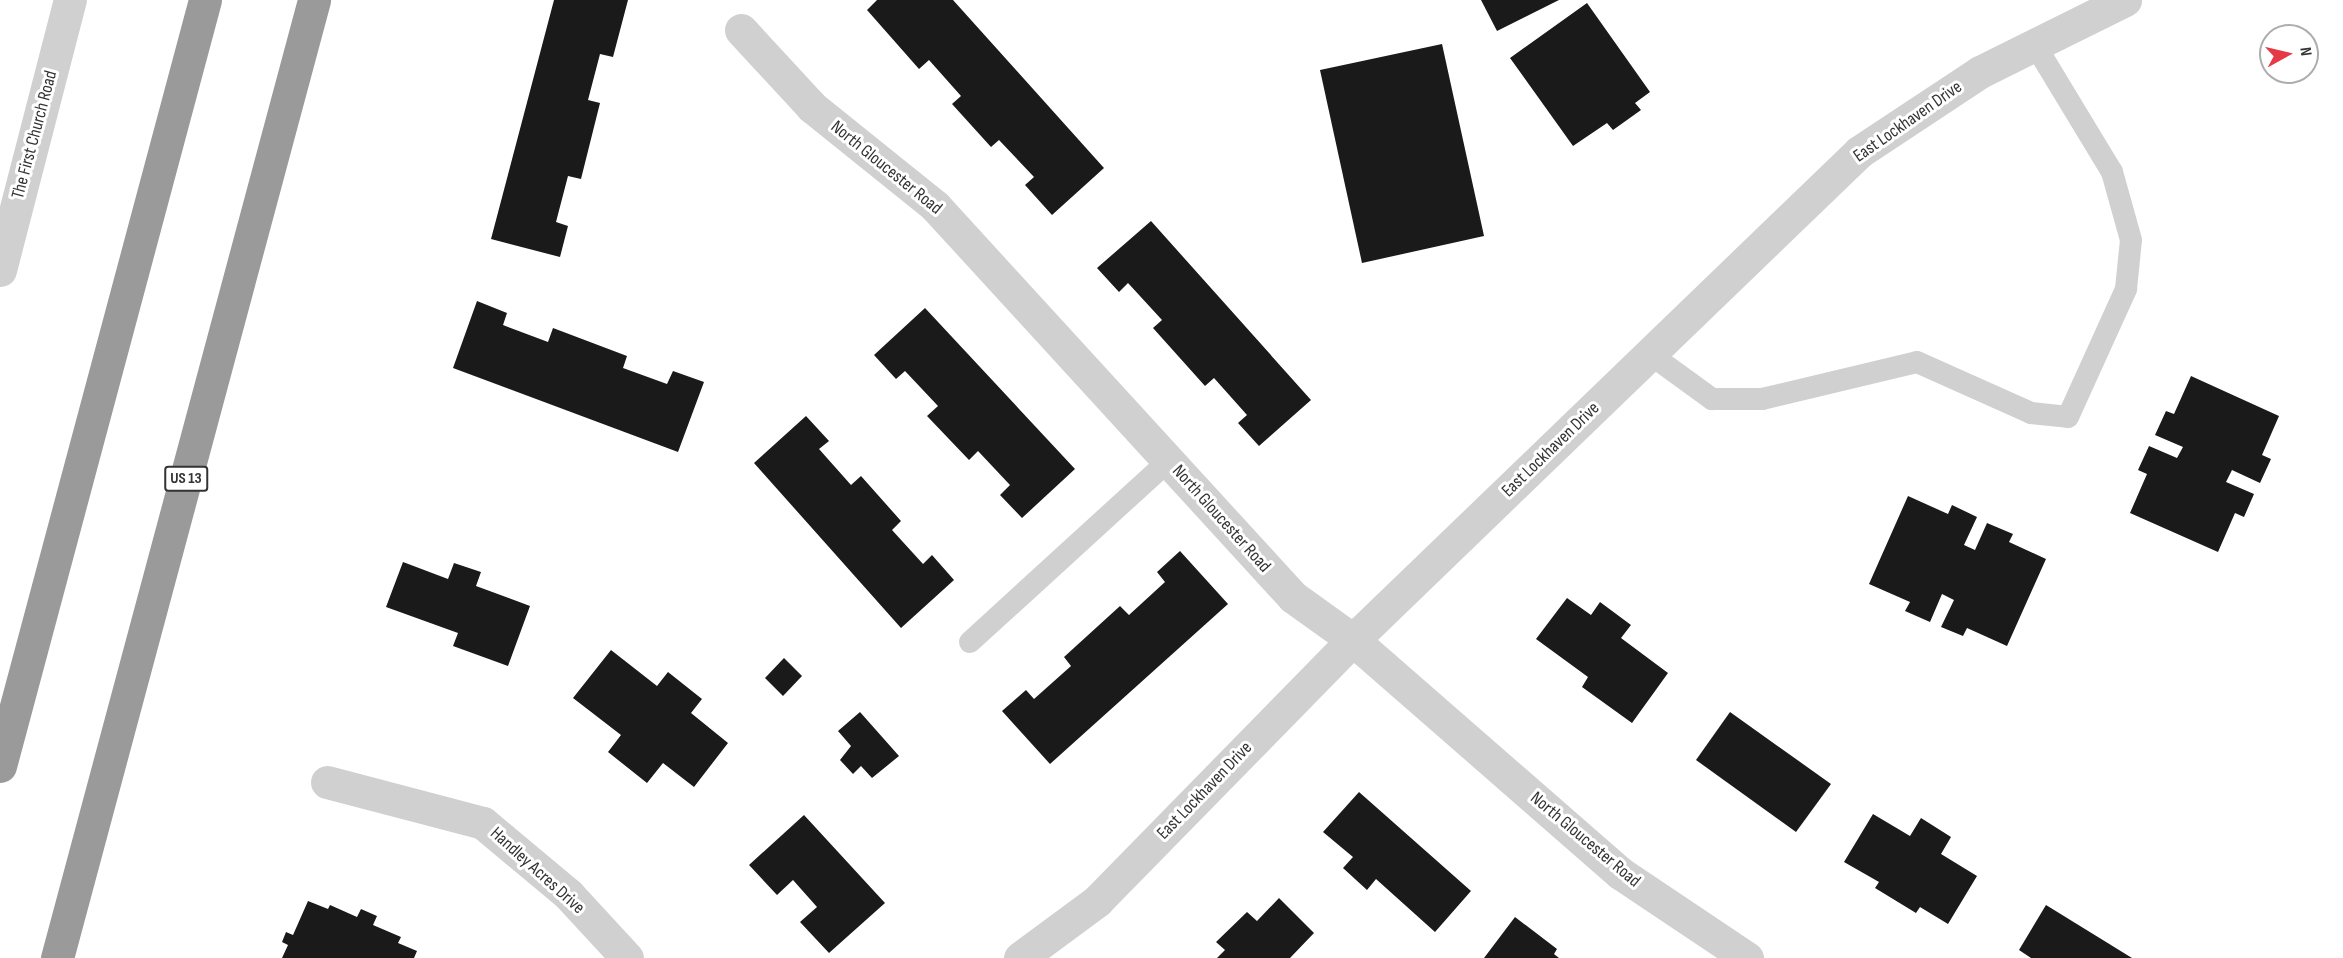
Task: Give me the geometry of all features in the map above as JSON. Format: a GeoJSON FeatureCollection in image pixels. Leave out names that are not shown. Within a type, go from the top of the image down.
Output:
{"type":"FeatureCollection","features":[{"type":"Feature","properties":{"kind":"highway"},"geometry":{"type":"LineString","coordinates":[[0,766],[205,0]]}},
{"type":"Feature","properties":{"kind":"highway","name":"US 13"},"geometry":{"type":"LineString","coordinates":[[57,958],[314,0]]}},
{"type":"Feature","properties":{"kind":"street","name":"The First Church Road"},"geometry":{"type":"LineString","coordinates":[[0,270],[70,0]]}},
{"type":"Feature","properties":{"kind":"street","name":"East Lockhaven Drive"},"geometry":{"type":"LineString","coordinates":[[1020,958],[1097,901],[1353,640],[1859,152],[1980,72],[2124,0]]}},
{"type":"Feature","properties":{"kind":"street","name":"North Gloucester Road"},"geometry":{"type":"LineString","coordinates":[[741,30],[812,107],[935,206],[1293,597],[1353,640],[1620,873],[1747,958]]}},
{"type":"Feature","properties":{"kind":"street","name":"Handley Acres Drive"},"geometry":{"type":"LineString","coordinates":[[327,782],[483,823],[568,894],[627,958]]}},
{"type":"Feature","properties":{"kind":"lane"},"geometry":{"type":"LineString","coordinates":[[1650,354],[1712,399],[1762,399],[1917,362],[2031,413],[2068,417],[2126,289],[2131,240],[2112,172],[2035,45]]}},
{"type":"Feature","properties":{"kind":"lane"},"geometry":{"type":"LineString","coordinates":[[970,642],[1168,461]]}},
{"type":"Feature","properties":{"kind":"building"},"geometry":{"type":"Polygon","coordinates":[[[554,0],[628,0],[613,57],[600,54],[588,100],[600,103],[581,179],[568,176],[556,222],[568,226],[560,257],[491,239],[554,0]]]}},
{"type":"Feature","properties":{"kind":"building"},"geometry":{"type":"Polygon","coordinates":[[[877,0],[953,0],[1104,168],[1052,215],[1025,185],[1034,177],[999,140],[991,147],[952,104],[961,96],[929,60],[919,69],[867,10],[877,0]]]}},
{"type":"Feature","properties":{"kind":"building"},"geometry":{"type":"Polygon","coordinates":[[[1481,0],[1559,0],[1497,31],[1481,0]]]}},
{"type":"Feature","properties":{"kind":"building"},"geometry":{"type":"Polygon","coordinates":[[[1587,3],[1650,92],[1635,103],[1641,110],[1613,130],[1607,123],[1573,146],[1510,58],[1587,3]]]}},
{"type":"Feature","properties":{"kind":"building"},"geometry":{"type":"Polygon","coordinates":[[[1442,44],[1484,236],[1362,263],[1320,70],[1442,44]]]}},
{"type":"Feature","properties":{"kind":"building"},"geometry":{"type":"Polygon","coordinates":[[[1151,221],[1311,400],[1259,446],[1238,423],[1247,415],[1214,378],[1205,386],[1153,328],[1162,320],[1128,283],[1119,292],[1097,268],[1151,221]]]}},
{"type":"Feature","properties":{"kind":"building"},"geometry":{"type":"Polygon","coordinates":[[[477,301],[507,313],[503,325],[548,342],[553,328],[627,356],[623,368],[667,384],[673,371],[704,382],[678,452],[453,368],[477,301]]]}},
{"type":"Feature","properties":{"kind":"building"},"geometry":{"type":"Polygon","coordinates":[[[925,308],[1075,469],[1022,518],[1000,495],[1010,485],[978,451],[969,460],[927,416],[938,406],[905,371],[896,379],[874,355],[925,308]]]}},
{"type":"Feature","properties":{"kind":"building"},"geometry":{"type":"Polygon","coordinates":[[[2191,376],[2279,416],[2262,455],[2271,459],[2260,483],[2232,470],[2226,482],[2254,494],[2244,517],[2235,513],[2218,552],[2130,513],[2147,474],[2138,470],[2149,446],[2177,458],[2183,447],[2155,435],[2166,411],[2174,414],[2191,376]]]}},
{"type":"Feature","properties":{"kind":"building"},"geometry":{"type":"Polygon","coordinates":[[[806,416],[829,441],[819,449],[851,485],[861,476],[901,521],[892,530],[923,564],[932,555],[954,580],[901,628],[754,463],[806,416]]]}},
{"type":"Feature","properties":{"kind":"building"},"geometry":{"type":"Polygon","coordinates":[[[1908,496],[1948,514],[1952,505],[1977,517],[1964,545],[1975,550],[1987,523],[2013,534],[2009,542],[2046,559],[2007,646],[1967,628],[1963,636],[1941,627],[1954,600],[1942,594],[1930,622],[1905,611],[1910,602],[1869,584],[1908,496]]]}},
{"type":"Feature","properties":{"kind":"building"},"geometry":{"type":"Polygon","coordinates":[[[1180,551],[1228,604],[1050,764],[1002,711],[1026,690],[1034,699],[1071,666],[1064,657],[1120,606],[1129,615],[1165,582],[1157,572],[1180,551]]]}},
{"type":"Feature","properties":{"kind":"building"},"geometry":{"type":"Polygon","coordinates":[[[403,562],[448,579],[454,563],[481,572],[476,586],[530,606],[508,666],[453,646],[458,633],[386,607],[403,562]]]}},
{"type":"Feature","properties":{"kind":"building"},"geometry":{"type":"Polygon","coordinates":[[[1567,598],[1591,615],[1600,602],[1631,625],[1621,638],[1668,673],[1632,723],[1582,687],[1588,677],[1536,639],[1567,598]]]}},
{"type":"Feature","properties":{"kind":"building"},"geometry":{"type":"Polygon","coordinates":[[[611,650],[657,686],[668,672],[702,699],[691,713],[728,743],[694,787],[663,763],[647,783],[608,752],[621,735],[573,698],[611,650]]]}},
{"type":"Feature","properties":{"kind":"building"},"geometry":{"type":"Polygon","coordinates":[[[784,658],[802,676],[783,696],[765,678],[784,658]]]}},
{"type":"Feature","properties":{"kind":"building"},"geometry":{"type":"Polygon","coordinates":[[[860,712],[899,756],[872,778],[861,766],[853,774],[840,760],[851,746],[838,731],[860,712]]]}},
{"type":"Feature","properties":{"kind":"building"},"geometry":{"type":"Polygon","coordinates":[[[1730,712],[1831,784],[1796,832],[1696,760],[1730,712]]]}},
{"type":"Feature","properties":{"kind":"building"},"geometry":{"type":"Polygon","coordinates":[[[1359,792],[1471,891],[1435,932],[1376,879],[1367,890],[1343,868],[1353,857],[1323,832],[1359,792]]]}},
{"type":"Feature","properties":{"kind":"building"},"geometry":{"type":"Polygon","coordinates":[[[1873,814],[1910,836],[1921,818],[1951,837],[1941,854],[1977,876],[1948,924],[1920,907],[1916,913],[1875,888],[1879,882],[1844,862],[1873,814]]]}},
{"type":"Feature","properties":{"kind":"building"},"geometry":{"type":"Polygon","coordinates":[[[804,815],[885,903],[829,953],[800,922],[817,907],[793,880],[777,895],[749,865],[804,815]]]}},
{"type":"Feature","properties":{"kind":"building"},"geometry":{"type":"Polygon","coordinates":[[[1279,898],[1314,933],[1290,958],[1217,958],[1225,950],[1216,942],[1247,912],[1257,921],[1279,898]]]}},
{"type":"Feature","properties":{"kind":"building"},"geometry":{"type":"Polygon","coordinates":[[[308,901],[328,909],[330,905],[357,917],[361,909],[377,916],[373,925],[401,937],[398,943],[417,951],[414,958],[282,958],[288,945],[282,942],[286,932],[293,935],[308,901]]]}},
{"type":"Feature","properties":{"kind":"building"},"geometry":{"type":"Polygon","coordinates":[[[2046,905],[2132,958],[2031,958],[2019,950],[2046,905]]]}},
{"type":"Feature","properties":{"kind":"building"},"geometry":{"type":"Polygon","coordinates":[[[1515,917],[1557,949],[1554,954],[1559,958],[1484,958],[1515,917]]]}}]}
